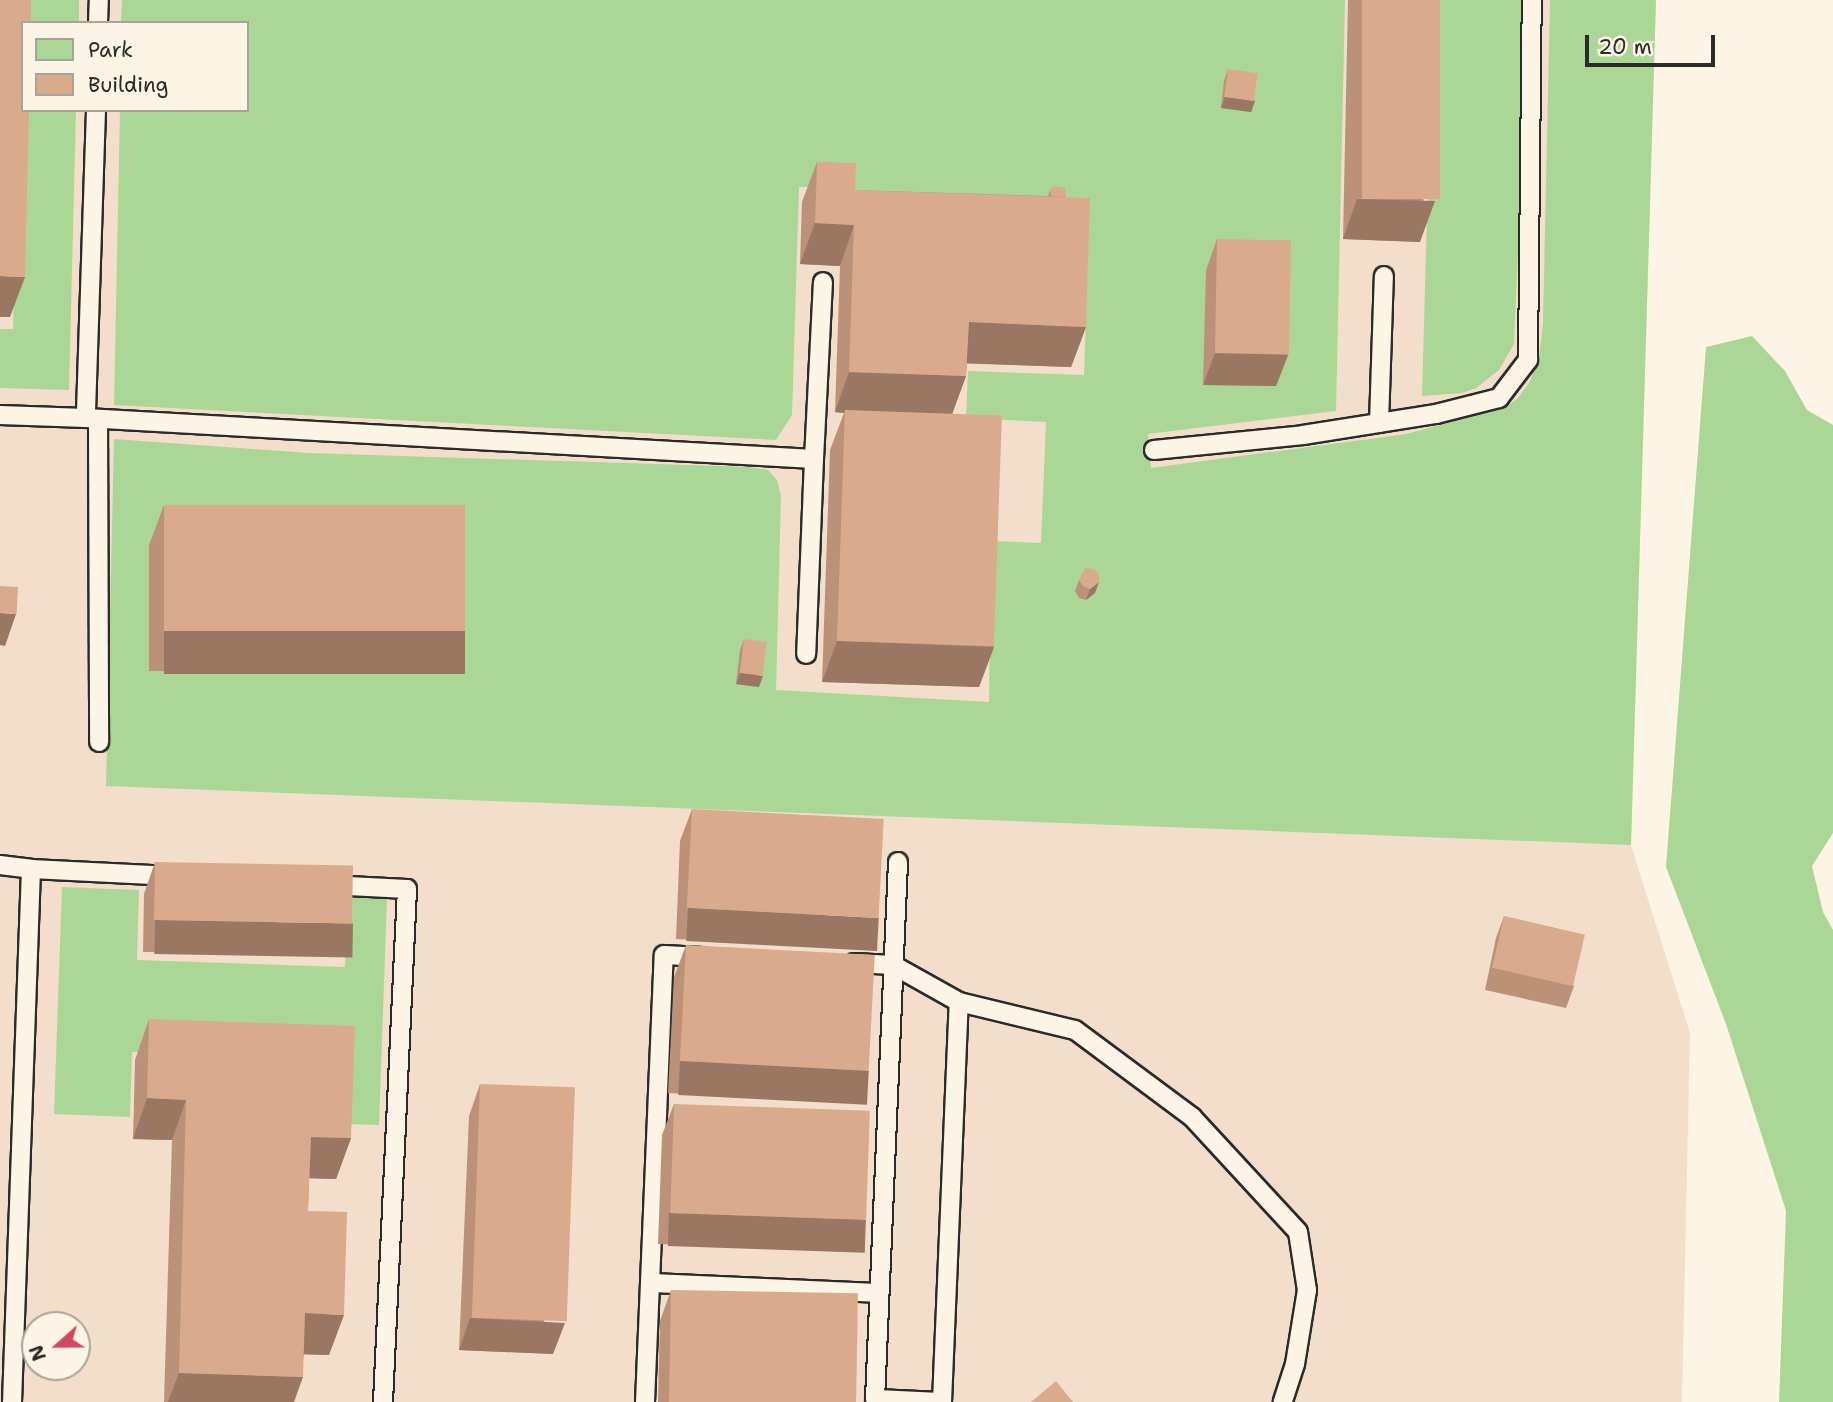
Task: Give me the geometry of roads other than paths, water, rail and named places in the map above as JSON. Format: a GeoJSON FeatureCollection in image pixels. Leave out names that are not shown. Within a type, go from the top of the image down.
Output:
{"type":"FeatureCollection","features":[{"type":"Feature","properties":{"kind":"lane"},"geometry":{"type":"LineString","coordinates":[[98,21],[99,0]]}},
{"type":"Feature","properties":{"kind":"lane"},"geometry":{"type":"LineString","coordinates":[[1154,450],[1303,435],[1379,423],[1499,398],[1528,360],[1532,0]]}},
{"type":"Feature","properties":{"kind":"lane"},"geometry":{"type":"LineString","coordinates":[[96,112],[92,419],[99,742]]}},
{"type":"Feature","properties":{"kind":"lane"},"geometry":{"type":"LineString","coordinates":[[1379,423],[1384,276]]}},
{"type":"Feature","properties":{"kind":"lane"},"geometry":{"type":"LineString","coordinates":[[806,654],[823,282]]}},
{"type":"Feature","properties":{"kind":"lane"},"geometry":{"type":"LineString","coordinates":[[0,415],[814,459]]}},
{"type":"Feature","properties":{"kind":"lane"},"geometry":{"type":"LineString","coordinates":[[898,862],[893,965],[880,1118],[879,1293],[875,1399],[942,1402],[959,1002]]}},
{"type":"Feature","properties":{"kind":"lane"},"geometry":{"type":"LineString","coordinates":[[0,865],[184,877]]}},
{"type":"Feature","properties":{"kind":"lane"},"geometry":{"type":"LineString","coordinates":[[12,1402],[31,869]]}},
{"type":"Feature","properties":{"kind":"lane"},"geometry":{"type":"LineString","coordinates":[[310,884],[407,889],[383,1402]]}},
{"type":"Feature","properties":{"kind":"lane"},"geometry":{"type":"LineString","coordinates":[[645,1402],[650,1283],[664,1109],[664,955],[718,957]]}},
{"type":"Feature","properties":{"kind":"lane"},"geometry":{"type":"LineString","coordinates":[[839,963],[893,965],[959,1002],[1075,1030],[1192,1117],[1298,1232],[1307,1290],[1295,1364],[1283,1402]]}},
{"type":"Feature","properties":{"kind":"lane"},"geometry":{"type":"LineString","coordinates":[[650,1283],[879,1293]]}}]}
